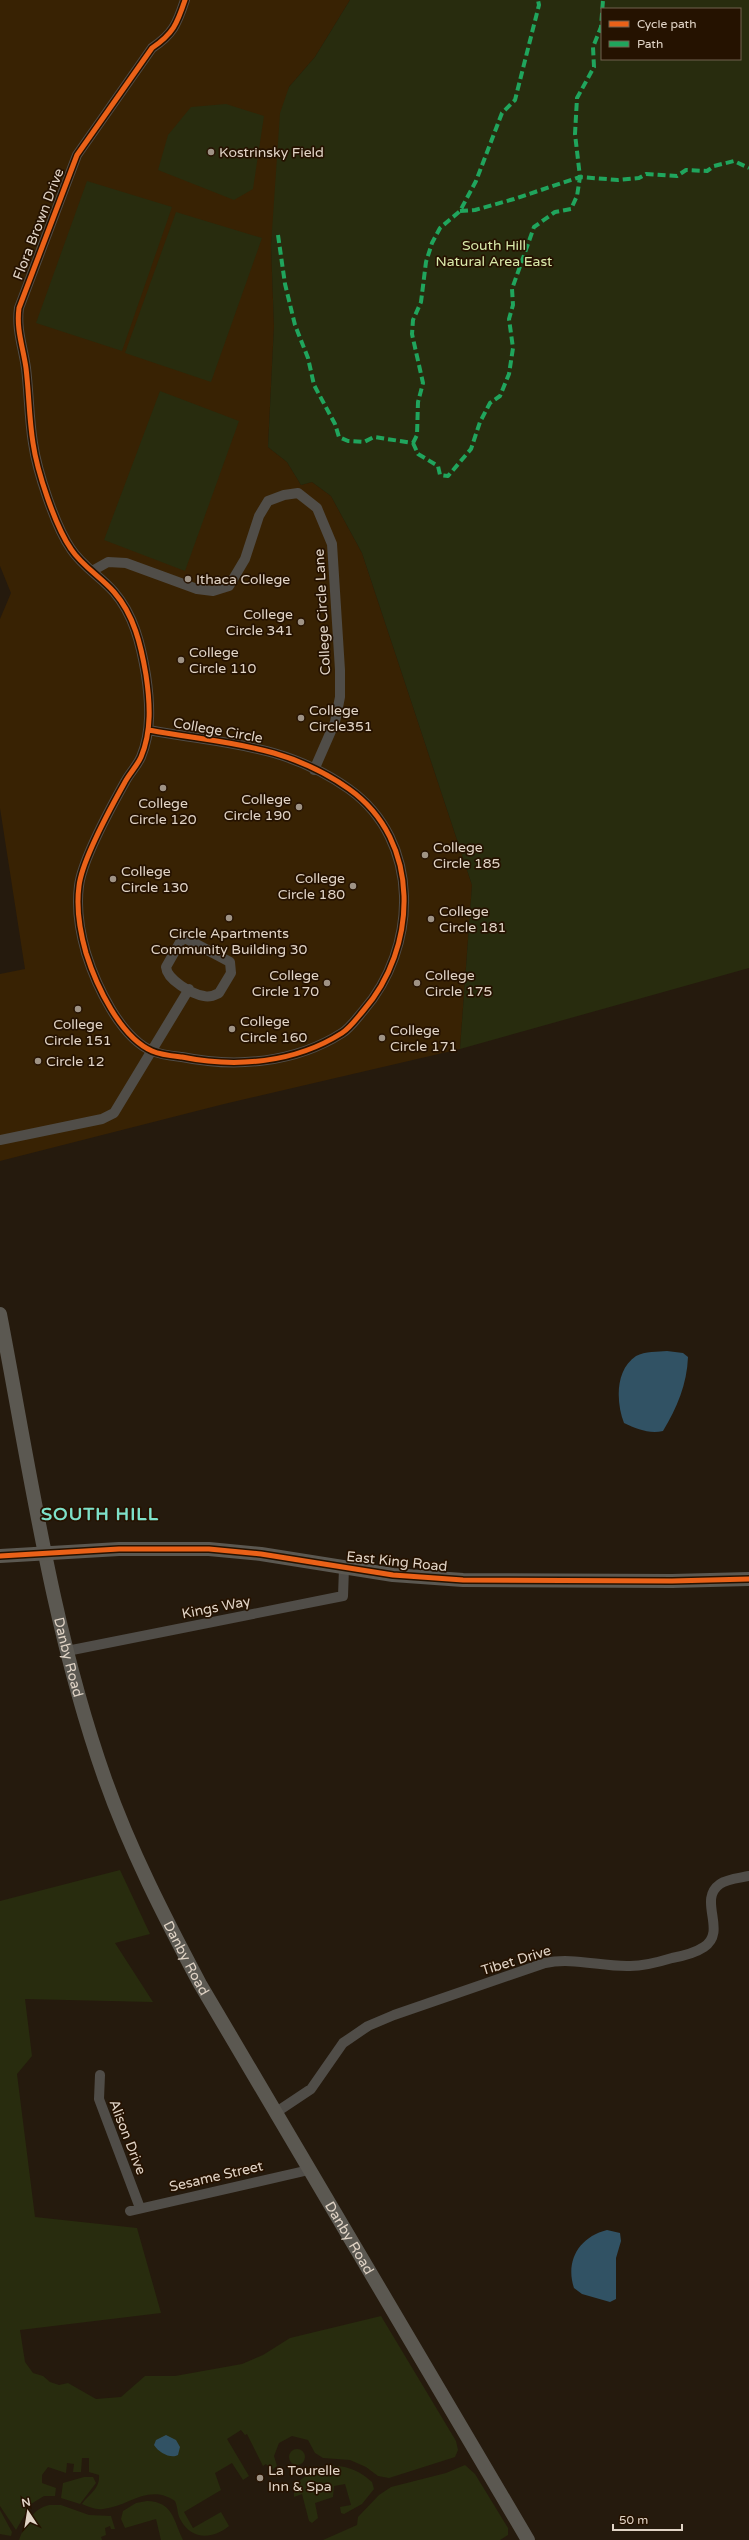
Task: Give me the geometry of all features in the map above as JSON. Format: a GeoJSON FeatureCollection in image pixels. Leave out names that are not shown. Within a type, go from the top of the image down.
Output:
{"type":"FeatureCollection","features":[{"type":"Feature","properties":{"kind":"main road","name":"Danby Road"},"geometry":{"type":"LineString","coordinates":[[0,1314],[44,1554],[67,1651],[105,1780],[157,1904],[200,1984],[528,2540]]}},
{"type":"Feature","properties":{"kind":"main road","name":"East King Road"},"geometry":{"type":"LineString","coordinates":[[0,1556],[120,1549],[209,1548],[393,1575],[462,1580],[672,1581],[749,1579]]}},
{"type":"Feature","properties":{"kind":"street","name":"Flora Brown Drive"},"geometry":{"type":"LineString","coordinates":[[92,571],[74,554],[64,538],[39,468],[33,445],[26,364],[17,320],[19,308],[77,155],[152,48],[166,39],[173,30],[185,0]]}},
{"type":"Feature","properties":{"kind":"street","name":"College Circle Lane"},"geometry":{"type":"LineString","coordinates":[[92,571],[108,562],[126,563],[197,589],[213,591],[229,586],[245,559],[259,516],[268,501],[284,494],[298,493],[307,498],[317,508],[332,544],[340,638],[340,697],[335,722],[314,770]]}},
{"type":"Feature","properties":{"kind":"street","name":"College Circle"},"geometry":{"type":"LineString","coordinates":[[92,571],[115,593],[133,621],[141,650],[150,703],[148,730],[141,757],[110,811],[79,883],[79,919],[86,953],[111,1010],[131,1035],[152,1051],[211,1062],[254,1063],[302,1052],[345,1032],[373,999],[392,967],[402,930],[406,896],[399,857],[380,820],[351,790],[280,753],[240,743],[186,737],[148,730]]}},
{"type":"Feature","properties":{"kind":"street"},"geometry":{"type":"LineString","coordinates":[[183,937],[230,962],[232,966],[232,973],[219,993],[205,996],[189,989],[166,971],[166,967],[183,937]]}},
{"type":"Feature","properties":{"kind":"street"},"geometry":{"type":"LineString","coordinates":[[0,1140],[102,1119],[114,1113],[189,989]]}},
{"type":"Feature","properties":{"kind":"street","name":"Kings Way"},"geometry":{"type":"LineString","coordinates":[[67,1651],[343,1596],[344,1568]]}},
{"type":"Feature","properties":{"kind":"street","name":"Tibet Drive"},"geometry":{"type":"LineString","coordinates":[[276,2113],[311,2089],[334,2053],[354,2034],[394,2014],[545,1963],[564,1961],[631,1966],[660,1961],[698,1950],[711,1940],[715,1932],[711,1896],[715,1888],[721,1883],[749,1876]]}},
{"type":"Feature","properties":{"kind":"street","name":"Alison Drive"},"geometry":{"type":"LineString","coordinates":[[100,2075],[99,2099],[135,2210]]}},
{"type":"Feature","properties":{"kind":"street","name":"Sesame Street"},"geometry":{"type":"LineString","coordinates":[[135,2210],[309,2170]]}},
{"type":"Feature","properties":{"kind":"shaded area","name":"Ithaca College"},"geometry":{"type":"Polygon","coordinates":[[[0,0],[350,0],[315,57],[289,87],[271,245],[274,326],[268,447],[287,462],[301,485],[312,482],[331,496],[362,553],[472,885],[460,1049],[224,1104],[0,1161],[0,974],[25,969],[0,808],[0,619],[11,593],[0,566],[0,0]]]}},
{"type":"Feature","properties":{"kind":"green space","name":"South Hill Natural Area East"},"geometry":{"type":"Polygon","coordinates":[[[350,0],[749,0],[749,968],[460,1049],[472,885],[362,553],[331,496],[312,482],[301,485],[287,462],[268,447],[274,326],[271,245],[280,113],[289,87],[315,57],[350,0]]]}},
{"type":"Feature","properties":{"kind":"green space","name":"Kostrinsky Field"},"geometry":{"type":"Polygon","coordinates":[[[226,104],[264,116],[253,189],[234,200],[158,170],[168,135],[191,107],[226,104]]]}},
{"type":"Feature","properties":{"kind":"green space"},"geometry":{"type":"Polygon","coordinates":[[[87,181],[172,207],[122,351],[36,323],[87,181]]]}},
{"type":"Feature","properties":{"kind":"green space"},"geometry":{"type":"Polygon","coordinates":[[[176,212],[262,238],[211,382],[125,353],[176,212]]]}},
{"type":"Feature","properties":{"kind":"green space"},"geometry":{"type":"Polygon","coordinates":[[[160,391],[239,421],[185,571],[104,540],[160,391]]]}},
{"type":"Feature","properties":{"kind":"green space"},"geometry":{"type":"Polygon","coordinates":[[[120,1870],[150,1934],[115,1943],[153,2002],[25,1999],[32,2056],[17,2074],[35,2217],[137,2228],[161,2313],[20,2330],[25,2362],[33,2373],[43,2376],[50,2382],[59,2385],[68,2383],[96,2399],[121,2397],[145,2376],[175,2376],[242,2364],[263,2355],[290,2338],[381,2316],[456,2441],[458,2450],[455,2457],[389,2478],[378,2476],[366,2467],[350,2460],[323,2458],[315,2453],[308,2440],[292,2436],[279,2443],[274,2456],[277,2466],[272,2470],[266,2464],[263,2466],[247,2434],[245,2435],[241,2430],[227,2439],[249,2476],[243,2480],[232,2463],[215,2473],[221,2490],[184,2512],[193,2528],[221,2512],[229,2526],[216,2534],[202,2536],[190,2531],[185,2526],[178,2515],[175,2501],[165,2496],[156,2494],[147,2495],[103,2509],[95,2509],[82,2504],[94,2491],[99,2480],[99,2475],[89,2472],[89,2458],[82,2458],[81,2472],[73,2472],[74,2464],[67,2463],[66,2473],[48,2467],[42,2475],[42,2483],[56,2488],[55,2496],[44,2496],[31,2504],[16,2530],[0,2506],[0,1901],[120,1870]]]}},
{"type":"Feature","properties":{"kind":"green space"},"geometry":{"type":"Polygon","coordinates":[[[294,2449],[300,2449],[305,2454],[303,2463],[300,2465],[294,2465],[289,2460],[289,2454],[294,2449]]]}},
{"type":"Feature","properties":{"kind":"green space"},"geometry":{"type":"Polygon","coordinates":[[[465,2465],[475,2474],[508,2528],[508,2535],[500,2540],[323,2540],[357,2525],[358,2517],[379,2495],[391,2487],[446,2473],[465,2465]]]}},
{"type":"Feature","properties":{"kind":"green space"},"geometry":{"type":"Polygon","coordinates":[[[334,2466],[350,2468],[364,2475],[372,2482],[374,2489],[362,2504],[344,2514],[341,2513],[340,2507],[351,2505],[345,2484],[334,2486],[333,2497],[315,2503],[318,2518],[312,2523],[309,2521],[302,2494],[294,2497],[294,2490],[297,2484],[307,2475],[321,2469],[334,2466]]]}},
{"type":"Feature","properties":{"kind":"green space"},"geometry":{"type":"Polygon","coordinates":[[[84,2477],[93,2477],[96,2483],[80,2504],[61,2498],[63,2483],[84,2477]]]}},
{"type":"Feature","properties":{"kind":"green space"},"geometry":{"type":"Polygon","coordinates":[[[147,2501],[156,2502],[167,2508],[174,2519],[183,2540],[161,2540],[156,2519],[125,2528],[121,2519],[123,2511],[136,2503],[147,2501]]]}},
{"type":"Feature","properties":{"kind":"green space"},"geometry":{"type":"Polygon","coordinates":[[[49,2505],[61,2505],[89,2515],[111,2516],[115,2529],[111,2529],[110,2526],[105,2528],[106,2535],[101,2537],[102,2540],[19,2540],[30,2518],[38,2510],[49,2505]]]}},
{"type":"Feature","properties":{"kind":"green space"},"geometry":{"type":"Polygon","coordinates":[[[0,2510],[12,2532],[11,2536],[0,2534],[0,2510]]]}},
{"type":"Feature","properties":{"kind":"water"},"geometry":{"type":"Polygon","coordinates":[[[667,1351],[683,1353],[688,1357],[686,1377],[680,1396],[673,1414],[663,1431],[658,1432],[638,1429],[624,1423],[621,1415],[619,1387],[624,1369],[629,1362],[640,1354],[647,1352],[667,1351]]]}},
{"type":"Feature","properties":{"kind":"water"},"geometry":{"type":"Polygon","coordinates":[[[607,2230],[620,2233],[621,2241],[616,2258],[616,2299],[610,2302],[582,2294],[574,2288],[571,2269],[573,2260],[582,2244],[597,2233],[607,2230]]]}},
{"type":"Feature","properties":{"kind":"water"},"geometry":{"type":"Polygon","coordinates":[[[166,2435],[176,2440],[180,2447],[178,2455],[169,2456],[154,2445],[156,2440],[166,2435]]]}},
{"type":"Feature","properties":{"kind":"marked path"},"geometry":{"type":"LineString","coordinates":[[413,443],[417,435],[418,402],[423,383],[412,334],[413,320],[421,302],[426,262],[432,243],[440,228],[460,211],[476,181],[502,113],[515,100],[539,5],[538,0]]}},
{"type":"Feature","properties":{"kind":"marked path"},"geometry":{"type":"LineString","coordinates":[[602,8],[603,0]]}},
{"type":"Feature","properties":{"kind":"marked path"},"geometry":{"type":"LineString","coordinates":[[413,443],[418,454],[438,466],[440,475],[448,476],[471,449],[480,422],[490,403],[500,396],[509,374],[513,348],[509,319],[513,305],[512,289],[534,227],[555,212],[571,209],[577,196],[580,177],[575,134],[577,98],[594,67],[593,47],[601,27]]}},
{"type":"Feature","properties":{"kind":"marked path"},"geometry":{"type":"LineString","coordinates":[[460,211],[475,210],[514,199],[580,177],[618,180],[639,178],[646,174],[677,176],[686,170],[707,171],[714,166],[734,161],[749,168]]}},
{"type":"Feature","properties":{"kind":"marked path"},"geometry":{"type":"LineString","coordinates":[[278,235],[285,284],[295,325],[308,358],[314,385],[335,424],[339,437],[348,441],[364,442],[374,437],[413,443]]}},
{"type":"Feature","properties":{"kind":"cycle path"},"geometry":{"type":"LineString","coordinates":[[149,730],[252,748],[301,762],[325,774],[349,789],[373,811],[390,837],[400,865],[404,896],[402,927],[394,957],[381,986],[356,1020],[342,1033],[324,1043],[285,1057],[244,1062],[202,1060],[167,1055],[152,1051],[140,1044],[130,1034],[111,1009],[90,966],[80,928],[78,894],[85,862],[105,819],[141,757],[145,747],[149,716],[146,675],[136,631],[127,610],[114,592],[75,555],[65,539],[53,513],[35,455],[26,368],[19,331],[18,316],[19,308],[77,155],[152,48],[170,33],[177,22],[185,0]]}},
{"type":"Feature","properties":{"kind":"cycle path"},"geometry":{"type":"LineString","coordinates":[[0,1556],[119,1549],[209,1549],[261,1554],[393,1575],[463,1580],[672,1581],[749,1579]]}},
{"type":"Feature","properties":{"kind":"place","name":"Kostrinsky Field"},"geometry":{"type":"Point","coordinates":[211,152]}},
{"type":"Feature","properties":{"kind":"place","name":"Ithaca College"},"geometry":{"type":"Point","coordinates":[188,579]}},
{"type":"Feature","properties":{"kind":"place","name":"College Circle 341"},"geometry":{"type":"Point","coordinates":[301,622]}},
{"type":"Feature","properties":{"kind":"place","name":"College Circle 110"},"geometry":{"type":"Point","coordinates":[181,660]}},
{"type":"Feature","properties":{"kind":"place","name":"College Circle351"},"geometry":{"type":"Point","coordinates":[301,718]}},
{"type":"Feature","properties":{"kind":"place","name":"College Circle 120"},"geometry":{"type":"Point","coordinates":[163,788]}},
{"type":"Feature","properties":{"kind":"place","name":"College Circle 190"},"geometry":{"type":"Point","coordinates":[299,807]}},
{"type":"Feature","properties":{"kind":"place","name":"College Circle 185"},"geometry":{"type":"Point","coordinates":[425,855]}},
{"type":"Feature","properties":{"kind":"place","name":"College Circle 130"},"geometry":{"type":"Point","coordinates":[113,879]}},
{"type":"Feature","properties":{"kind":"place","name":"College Circle 180"},"geometry":{"type":"Point","coordinates":[353,886]}},
{"type":"Feature","properties":{"kind":"place","name":"Circle Apartments Community Building 30"},"geometry":{"type":"Point","coordinates":[229,918]}},
{"type":"Feature","properties":{"kind":"place","name":"College Circle 181"},"geometry":{"type":"Point","coordinates":[431,919]}},
{"type":"Feature","properties":{"kind":"place","name":"College Circle 170"},"geometry":{"type":"Point","coordinates":[327,983]}},
{"type":"Feature","properties":{"kind":"place","name":"College Circle 175"},"geometry":{"type":"Point","coordinates":[417,983]}},
{"type":"Feature","properties":{"kind":"place","name":"College Circle 151"},"geometry":{"type":"Point","coordinates":[78,1009]}},
{"type":"Feature","properties":{"kind":"place","name":"College Circle 160"},"geometry":{"type":"Point","coordinates":[232,1029]}},
{"type":"Feature","properties":{"kind":"place","name":"College Circle 171"},"geometry":{"type":"Point","coordinates":[382,1038]}},
{"type":"Feature","properties":{"kind":"place","name":"Circle 12"},"geometry":{"type":"Point","coordinates":[38,1061]}},
{"type":"Feature","properties":{"kind":"place","name":"La Tourelle Inn & Spa"},"geometry":{"type":"Point","coordinates":[260,2478]}},
{"type":"Feature","properties":{"kind":"district","name":"SOUTH HILL"},"geometry":{"type":"Point","coordinates":[100,1514]}}]}
